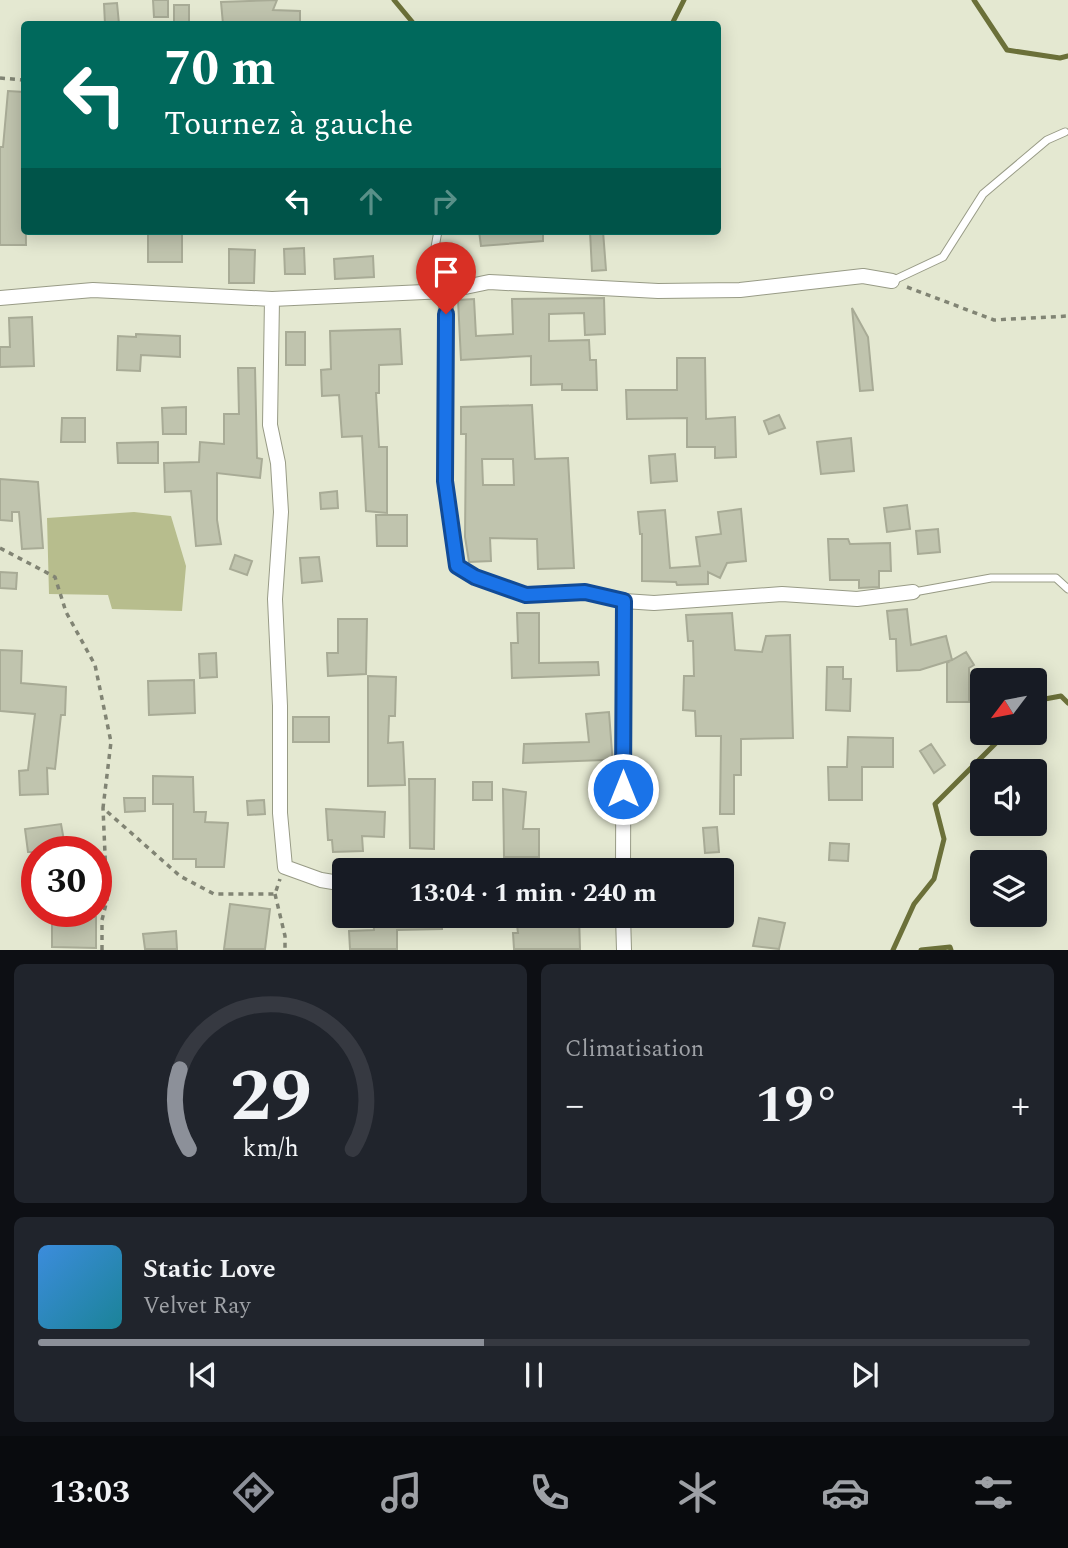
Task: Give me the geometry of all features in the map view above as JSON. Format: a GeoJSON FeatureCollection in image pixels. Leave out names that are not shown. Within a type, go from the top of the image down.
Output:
{"type":"FeatureCollection","features":[{"type":"Feature","properties":{"kind":"street"},"geometry":{"type":"LineString","coordinates":[[0,298],[93,290],[272,299],[446,291],[489,282],[658,291],[740,290],[863,276],[892,281]]}},
{"type":"Feature","properties":{"kind":"street"},"geometry":{"type":"LineString","coordinates":[[446,291],[445,481],[457,566],[475,577],[526,595],[585,592],[624,601],[668,602],[782,594],[857,599],[913,592]]}},
{"type":"Feature","properties":{"kind":"street"},"geometry":{"type":"LineString","coordinates":[[272,299],[270,425],[278,463],[281,512],[275,599],[280,706],[280,813],[285,867],[332,882]]}},
{"type":"Feature","properties":{"kind":"street"},"geometry":{"type":"LineString","coordinates":[[623,858],[624,601]]}},
{"type":"Feature","properties":{"kind":"street"},"geometry":{"type":"LineString","coordinates":[[623,928],[624,950]]}},
{"type":"Feature","properties":{"kind":"lane"},"geometry":{"type":"LineString","coordinates":[[892,281],[943,257],[983,194],[1048,140],[1065,132]]}},
{"type":"Feature","properties":{"kind":"lane"},"geometry":{"type":"LineString","coordinates":[[426,292],[437,235]]}},
{"type":"Feature","properties":{"kind":"lane"},"geometry":{"type":"LineString","coordinates":[[913,592],[991,578],[1056,578],[1068,589]]}},
{"type":"Feature","properties":{"kind":"path"},"geometry":{"type":"LineString","coordinates":[[0,78],[21,79]]}},
{"type":"Feature","properties":{"kind":"path"},"geometry":{"type":"LineString","coordinates":[[892,281],[994,320],[1068,316]]}},
{"type":"Feature","properties":{"kind":"path"},"geometry":{"type":"LineString","coordinates":[[0,548],[34,563],[55,577],[66,612],[95,665],[111,742],[103,808],[107,900],[102,920],[102,950]]}},
{"type":"Feature","properties":{"kind":"path"},"geometry":{"type":"LineString","coordinates":[[103,808],[180,876],[214,894],[275,894]]}},
{"type":"Feature","properties":{"kind":"path"},"geometry":{"type":"LineString","coordinates":[[285,867],[275,894],[285,936],[285,950]]}},
{"type":"Feature","properties":{"kind":"green space"},"geometry":{"type":"Polygon","coordinates":[[[134,512],[171,516],[186,566],[182,611],[112,609],[108,595],[49,594],[47,518],[134,512]]]}},
{"type":"Feature","properties":{"kind":"building"},"geometry":{"type":"Polygon","coordinates":[[[153,0],[168,0],[168,17],[154,17],[153,0]]]}},
{"type":"Feature","properties":{"kind":"building"},"geometry":{"type":"Polygon","coordinates":[[[277,0],[273,10],[300,11],[300,21],[223,21],[221,2],[277,0]]]}},
{"type":"Feature","properties":{"kind":"building"},"geometry":{"type":"Polygon","coordinates":[[[117,3],[119,21],[105,21],[104,4],[117,3]]]}},
{"type":"Feature","properties":{"kind":"building"},"geometry":{"type":"Polygon","coordinates":[[[174,5],[189,5],[189,21],[174,21],[174,5]]]}},
{"type":"Feature","properties":{"kind":"building"},"geometry":{"type":"Polygon","coordinates":[[[8,91],[21,92],[21,235],[26,235],[26,245],[0,245],[0,147],[3,147],[8,91]]]}},
{"type":"Feature","properties":{"kind":"building"},"geometry":{"type":"Polygon","coordinates":[[[148,235],[182,235],[182,262],[148,262],[148,235]]]}},
{"type":"Feature","properties":{"kind":"building"},"geometry":{"type":"Polygon","coordinates":[[[480,235],[543,235],[543,241],[481,246],[480,235]]]}},
{"type":"Feature","properties":{"kind":"building"},"geometry":{"type":"Polygon","coordinates":[[[590,235],[603,235],[606,270],[592,271],[590,235]]]}},
{"type":"Feature","properties":{"kind":"building"},"geometry":{"type":"Polygon","coordinates":[[[304,248],[305,274],[285,274],[284,249],[304,248]]]}},
{"type":"Feature","properties":{"kind":"building"},"geometry":{"type":"Polygon","coordinates":[[[229,249],[255,250],[254,283],[229,283],[229,249]]]}},
{"type":"Feature","properties":{"kind":"building"},"geometry":{"type":"Polygon","coordinates":[[[373,256],[374,277],[335,279],[334,259],[373,256]]]}},
{"type":"Feature","properties":{"kind":"building"},"geometry":{"type":"Polygon","coordinates":[[[604,298],[605,334],[585,335],[584,313],[549,314],[549,341],[589,340],[590,360],[596,360],[597,390],[562,390],[562,384],[531,385],[531,356],[461,360],[458,300],[474,299],[476,336],[513,334],[512,299],[604,298]]]}},
{"type":"Feature","properties":{"kind":"building"},"geometry":{"type":"Polygon","coordinates":[[[852,308],[868,337],[873,390],[860,391],[852,308]]]}},
{"type":"Feature","properties":{"kind":"building"},"geometry":{"type":"Polygon","coordinates":[[[32,317],[34,366],[0,367],[0,347],[10,347],[9,318],[32,317]]]}},
{"type":"Feature","properties":{"kind":"building"},"geometry":{"type":"Polygon","coordinates":[[[400,329],[402,364],[379,365],[379,393],[376,393],[379,447],[387,447],[387,513],[366,511],[362,436],[342,437],[339,395],[322,396],[321,370],[331,369],[330,331],[400,329]]]}},
{"type":"Feature","properties":{"kind":"building"},"geometry":{"type":"Polygon","coordinates":[[[286,332],[305,332],[305,365],[286,365],[286,332]]]}},
{"type":"Feature","properties":{"kind":"building"},"geometry":{"type":"Polygon","coordinates":[[[136,334],[180,336],[180,357],[141,355],[140,371],[117,370],[118,336],[136,337],[136,334]]]}},
{"type":"Feature","properties":{"kind":"building"},"geometry":{"type":"Polygon","coordinates":[[[677,358],[705,358],[706,419],[735,417],[736,457],[715,458],[715,447],[687,447],[687,418],[627,419],[626,390],[677,390],[677,358]]]}},
{"type":"Feature","properties":{"kind":"building"},"geometry":{"type":"Polygon","coordinates":[[[238,368],[255,368],[257,458],[262,459],[260,478],[217,473],[217,520],[221,544],[196,546],[191,491],[165,492],[164,463],[199,462],[200,442],[224,444],[224,414],[239,414],[238,368]]]}},
{"type":"Feature","properties":{"kind":"building"},"geometry":{"type":"Polygon","coordinates":[[[532,405],[535,459],[568,458],[574,568],[538,569],[537,539],[490,538],[491,561],[469,562],[465,537],[466,434],[461,434],[461,407],[532,405]],[[482,459],[483,485],[514,485],[513,459],[482,459]]]}},
{"type":"Feature","properties":{"kind":"building"},"geometry":{"type":"Polygon","coordinates":[[[186,407],[186,434],[163,434],[162,408],[186,407]]]}},
{"type":"Feature","properties":{"kind":"building"},"geometry":{"type":"Polygon","coordinates":[[[779,415],[785,428],[769,434],[764,421],[779,415]]]}},
{"type":"Feature","properties":{"kind":"building"},"geometry":{"type":"Polygon","coordinates":[[[62,418],[85,418],[85,442],[61,442],[62,418]]]}},
{"type":"Feature","properties":{"kind":"building"},"geometry":{"type":"Polygon","coordinates":[[[851,438],[854,471],[821,474],[817,442],[851,438]]]}},
{"type":"Feature","properties":{"kind":"building"},"geometry":{"type":"Polygon","coordinates":[[[158,442],[158,463],[118,463],[117,443],[158,442]]]}},
{"type":"Feature","properties":{"kind":"building"},"geometry":{"type":"Polygon","coordinates":[[[675,454],[677,481],[651,483],[649,456],[675,454]]]}},
{"type":"Feature","properties":{"kind":"building"},"geometry":{"type":"Polygon","coordinates":[[[0,479],[38,482],[43,548],[22,549],[19,512],[12,512],[12,521],[0,520],[0,479]]]}},
{"type":"Feature","properties":{"kind":"building"},"geometry":{"type":"Polygon","coordinates":[[[337,491],[338,508],[321,509],[320,493],[337,491]]]}},
{"type":"Feature","properties":{"kind":"building"},"geometry":{"type":"Polygon","coordinates":[[[907,505],[910,529],[887,532],[884,508],[907,505]]]}},
{"type":"Feature","properties":{"kind":"building"},"geometry":{"type":"Polygon","coordinates":[[[741,509],[746,561],[727,563],[720,578],[708,572],[708,584],[677,585],[676,582],[642,581],[642,534],[638,512],[665,510],[670,568],[700,566],[696,537],[721,534],[718,512],[741,509]]]}},
{"type":"Feature","properties":{"kind":"building"},"geometry":{"type":"Polygon","coordinates":[[[376,515],[407,515],[407,546],[377,546],[376,515]]]}},
{"type":"Feature","properties":{"kind":"building"},"geometry":{"type":"Polygon","coordinates":[[[938,529],[940,552],[918,554],[916,531],[938,529]]]}},
{"type":"Feature","properties":{"kind":"building"},"geometry":{"type":"Polygon","coordinates":[[[828,539],[848,539],[850,544],[890,543],[891,571],[879,571],[879,587],[859,588],[859,580],[830,580],[828,539]]]}},
{"type":"Feature","properties":{"kind":"building"},"geometry":{"type":"Polygon","coordinates":[[[235,555],[252,561],[247,575],[230,569],[235,555]]]}},
{"type":"Feature","properties":{"kind":"building"},"geometry":{"type":"Polygon","coordinates":[[[319,557],[322,581],[302,583],[300,558],[319,557]]]}},
{"type":"Feature","properties":{"kind":"building"},"geometry":{"type":"Polygon","coordinates":[[[0,572],[17,573],[16,589],[0,588],[0,572]]]}},
{"type":"Feature","properties":{"kind":"building"},"geometry":{"type":"Polygon","coordinates":[[[907,609],[911,645],[946,636],[952,660],[920,670],[897,671],[896,639],[890,639],[887,611],[907,609]]]}},
{"type":"Feature","properties":{"kind":"building"},"geometry":{"type":"Polygon","coordinates":[[[517,613],[539,613],[539,663],[598,662],[599,675],[512,678],[511,643],[518,643],[517,613]]]}},
{"type":"Feature","properties":{"kind":"building"},"geometry":{"type":"Polygon","coordinates":[[[732,613],[735,650],[762,652],[766,636],[790,635],[793,738],[741,739],[741,775],[734,775],[734,814],[720,814],[721,736],[696,736],[695,711],[683,710],[684,676],[694,676],[693,641],[688,641],[686,615],[732,613]]]}},
{"type":"Feature","properties":{"kind":"building"},"geometry":{"type":"Polygon","coordinates":[[[338,619],[367,619],[366,674],[328,676],[327,653],[338,653],[338,619]]]}},
{"type":"Feature","properties":{"kind":"building"},"geometry":{"type":"Polygon","coordinates":[[[0,650],[22,651],[21,683],[66,687],[65,715],[61,715],[55,769],[47,768],[48,794],[20,795],[19,771],[28,770],[35,714],[0,711],[0,650]]]}},
{"type":"Feature","properties":{"kind":"building"},"geometry":{"type":"Polygon","coordinates":[[[966,652],[974,665],[969,668],[969,702],[947,702],[947,663],[966,652]]]}},
{"type":"Feature","properties":{"kind":"building"},"geometry":{"type":"Polygon","coordinates":[[[216,653],[217,677],[200,678],[199,654],[216,653]]]}},
{"type":"Feature","properties":{"kind":"building"},"geometry":{"type":"Polygon","coordinates":[[[827,667],[843,667],[843,679],[851,679],[850,711],[826,710],[827,667]]]}},
{"type":"Feature","properties":{"kind":"building"},"geometry":{"type":"Polygon","coordinates":[[[368,676],[396,677],[395,716],[389,716],[388,743],[403,742],[405,785],[368,786],[368,676]]]}},
{"type":"Feature","properties":{"kind":"building"},"geometry":{"type":"Polygon","coordinates":[[[194,680],[195,713],[149,715],[148,681],[194,680]]]}},
{"type":"Feature","properties":{"kind":"building"},"geometry":{"type":"Polygon","coordinates":[[[609,712],[614,779],[605,779],[604,760],[523,763],[524,744],[589,742],[586,714],[609,712]]]}},
{"type":"Feature","properties":{"kind":"building"},"geometry":{"type":"Polygon","coordinates":[[[293,717],[329,717],[329,742],[293,742],[293,717]]]}},
{"type":"Feature","properties":{"kind":"building"},"geometry":{"type":"Polygon","coordinates":[[[848,737],[893,738],[893,767],[862,767],[862,800],[829,800],[828,767],[847,767],[848,737]]]}},
{"type":"Feature","properties":{"kind":"building"},"geometry":{"type":"Polygon","coordinates":[[[931,744],[945,765],[934,773],[920,751],[931,744]]]}},
{"type":"Feature","properties":{"kind":"building"},"geometry":{"type":"Polygon","coordinates":[[[153,776],[193,777],[194,812],[206,812],[205,822],[228,823],[224,867],[196,867],[196,859],[173,859],[173,804],[153,804],[153,776]]]}},
{"type":"Feature","properties":{"kind":"building"},"geometry":{"type":"Polygon","coordinates":[[[409,779],[435,779],[434,849],[410,848],[409,779]]]}},
{"type":"Feature","properties":{"kind":"building"},"geometry":{"type":"Polygon","coordinates":[[[473,782],[492,782],[492,800],[473,800],[473,782]]]}},
{"type":"Feature","properties":{"kind":"building"},"geometry":{"type":"Polygon","coordinates":[[[503,789],[526,792],[523,829],[539,829],[539,857],[504,857],[503,789]]]}},
{"type":"Feature","properties":{"kind":"building"},"geometry":{"type":"Polygon","coordinates":[[[124,798],[145,798],[145,811],[125,812],[124,798]]]}},
{"type":"Feature","properties":{"kind":"building"},"geometry":{"type":"Polygon","coordinates":[[[264,800],[265,814],[248,815],[247,801],[264,800]]]}},
{"type":"Feature","properties":{"kind":"building"},"geometry":{"type":"Polygon","coordinates":[[[326,809],[385,812],[384,837],[362,836],[363,851],[333,852],[332,840],[328,840],[326,809]]]}},
{"type":"Feature","properties":{"kind":"building"},"geometry":{"type":"Polygon","coordinates":[[[61,824],[63,836],[26,836],[25,829],[61,824]]]}},
{"type":"Feature","properties":{"kind":"building"},"geometry":{"type":"Polygon","coordinates":[[[717,827],[719,852],[705,853],[703,828],[717,827]]]}},
{"type":"Feature","properties":{"kind":"building"},"geometry":{"type":"Polygon","coordinates":[[[830,843],[849,844],[848,861],[829,860],[830,843]]]}},
{"type":"Feature","properties":{"kind":"building"},"geometry":{"type":"Polygon","coordinates":[[[230,904],[270,909],[265,949],[224,949],[230,904]]]}},
{"type":"Feature","properties":{"kind":"building"},"geometry":{"type":"Polygon","coordinates":[[[759,918],[785,923],[779,949],[753,946],[759,918]]]}},
{"type":"Feature","properties":{"kind":"building"},"geometry":{"type":"Polygon","coordinates":[[[52,927],[96,927],[96,948],[52,947],[52,927]]]}},
{"type":"Feature","properties":{"kind":"building"},"geometry":{"type":"Polygon","coordinates":[[[442,928],[397,930],[397,949],[350,949],[349,931],[442,928]]]}},
{"type":"Feature","properties":{"kind":"building"},"geometry":{"type":"Polygon","coordinates":[[[517,928],[579,928],[580,949],[514,949],[513,933],[518,933],[517,928]]]}},
{"type":"Feature","properties":{"kind":"building"},"geometry":{"type":"Polygon","coordinates":[[[176,931],[177,949],[145,949],[143,934],[176,931]]]}},
{"type":"Feature","properties":{"kind":"waterway"},"geometry":{"type":"LineString","coordinates":[[394,0],[412,21]]}},
{"type":"Feature","properties":{"kind":"waterway"},"geometry":{"type":"LineString","coordinates":[[674,21],[684,0]]}},
{"type":"Feature","properties":{"kind":"waterway"},"geometry":{"type":"LineString","coordinates":[[974,0],[1007,50],[1060,58],[1068,56]]}},
{"type":"Feature","properties":{"kind":"waterway"},"geometry":{"type":"LineString","coordinates":[[1047,699],[1061,696],[1068,703]]}},
{"type":"Feature","properties":{"kind":"waterway"},"geometry":{"type":"LineString","coordinates":[[893,950],[914,904],[934,879],[944,839],[935,804],[993,746]]}},
{"type":"Feature","properties":{"kind":"waterway"},"geometry":{"type":"LineString","coordinates":[[921,950],[950,947],[951,950]]}},
{"type":"Feature","properties":{"kind":"route"},"geometry":{"type":"LineString","coordinates":[[446,314],[445,481],[457,566],[475,577],[526,595],[585,592],[624,601],[623,789]]}}]}
